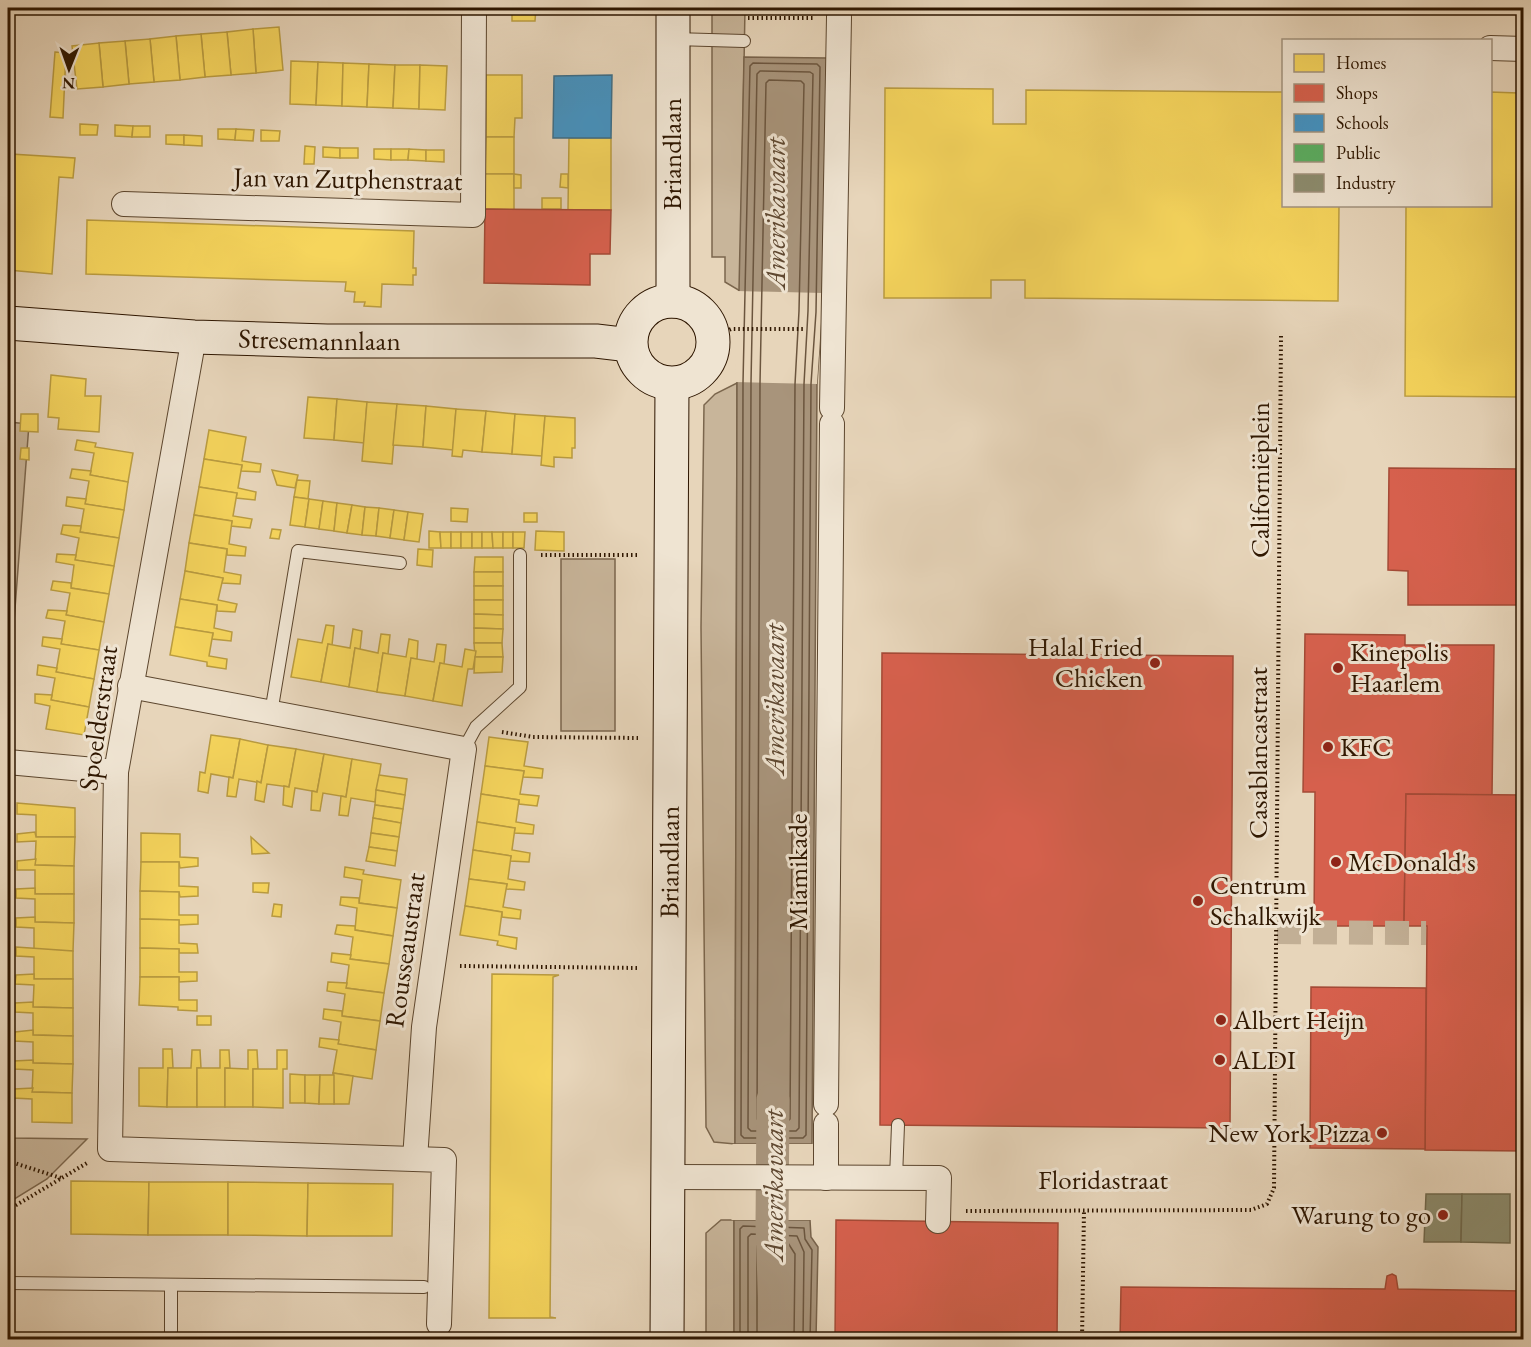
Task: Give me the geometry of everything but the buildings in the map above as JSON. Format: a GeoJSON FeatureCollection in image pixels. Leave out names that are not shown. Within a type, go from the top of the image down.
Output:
{"type":"FeatureCollection","features":[{"type":"Feature","properties":{"kind":"street","name":"Jan van Zutphenstraat"},"geometry":{"type":"LineString","coordinates":[[124,204],[473,215],[474,8]]}},
{"type":"Feature","properties":{"kind":"street","name":"Miamikade"},"geometry":{"type":"LineString","coordinates":[[821,1178],[826,1114],[832,416],[839,17]]}},
{"type":"Feature","properties":{"kind":"street","name":"Briandlaan"},"geometry":{"type":"LineString","coordinates":[[673,23],[673,301]]}},
{"type":"Feature","properties":{"kind":"street"},"geometry":{"type":"LineString","coordinates":[[1492,48],[1524,49]]}},
{"type":"Feature","properties":{"kind":"street"},"geometry":{"type":"LineString","coordinates":[[673,301],[687,304],[722,333],[698,375],[672,384],[648,376],[633,357],[630,345],[632,331],[638,319],[647,309],[659,303],[673,301]]}},
{"type":"Feature","properties":{"kind":"street","name":"Stresemannlaan"},"geometry":{"type":"LineString","coordinates":[[8,323],[195,337],[327,341],[596,341],[630,345]]}},
{"type":"Feature","properties":{"kind":"street","name":"Spoelderstraat"},"geometry":{"type":"LineString","coordinates":[[110,1149],[116,772],[195,337]]}},
{"type":"Feature","properties":{"kind":"street","name":"Briandlaan"},"geometry":{"type":"LineString","coordinates":[[667,1340],[669,555],[672,384]]}},
{"type":"Feature","properties":{"kind":"street"},"geometry":{"type":"LineString","coordinates":[[130,686],[464,749]]}},
{"type":"Feature","properties":{"kind":"street","name":"Rousseaustraat"},"geometry":{"type":"LineString","coordinates":[[415,1159],[424,1027],[464,749]]}},
{"type":"Feature","properties":{"kind":"street"},"geometry":{"type":"LineString","coordinates":[[8,762],[116,772]]}},
{"type":"Feature","properties":{"kind":"street"},"geometry":{"type":"LineString","coordinates":[[110,1149],[444,1160],[439,1324]]}},
{"type":"Feature","properties":{"kind":"street"},"geometry":{"type":"LineString","coordinates":[[666,1177],[939,1178],[938,1216]]}},
{"type":"Feature","properties":{"kind":"lane"},"geometry":{"type":"LineString","coordinates":[[673,23],[744,41]]}},
{"type":"Feature","properties":{"kind":"lane"},"geometry":{"type":"LineString","coordinates":[[271,713],[298,551],[400,563]]}},
{"type":"Feature","properties":{"kind":"lane","name":"Rousseaustraat"},"geometry":{"type":"LineString","coordinates":[[464,749],[476,727],[520,687],[520,555]]}},
{"type":"Feature","properties":{"kind":"lane"},"geometry":{"type":"LineString","coordinates":[[896,1178],[898,1125]]}},
{"type":"Feature","properties":{"kind":"lane"},"geometry":{"type":"LineString","coordinates":[[8,1283],[424,1287]]}},
{"type":"Feature","properties":{"kind":"lane"},"geometry":{"type":"LineString","coordinates":[[171,1285],[171,1340]]}},
{"type":"Feature","properties":{"kind":"path"},"geometry":{"type":"LineString","coordinates":[[722,333],[808,329]]}},
{"type":"Feature","properties":{"kind":"path","name":"Californiëplein"},"geometry":{"type":"LineString","coordinates":[[1279,626],[1281,336]]}},
{"type":"Feature","properties":{"kind":"path"},"geometry":{"type":"LineString","coordinates":[[8,443],[16,439]]}},
{"type":"Feature","properties":{"kind":"path"},"geometry":{"type":"LineString","coordinates":[[520,555],[669,555]]}},
{"type":"Feature","properties":{"kind":"path","name":"Casablancastraat"},"geometry":{"type":"LineString","coordinates":[[1267,1204],[1274,1188],[1279,626]]}},
{"type":"Feature","properties":{"kind":"path"},"geometry":{"type":"LineString","coordinates":[[476,727],[533,737],[669,739]]}},
{"type":"Feature","properties":{"kind":"path"},"geometry":{"type":"LineString","coordinates":[[432,966],[668,968]]}},
{"type":"Feature","properties":{"kind":"path"},"geometry":{"type":"LineString","coordinates":[[8,1210],[110,1149]]}},
{"type":"Feature","properties":{"kind":"path"},"geometry":{"type":"LineString","coordinates":[[8,1161],[61,1178]]}},
{"type":"Feature","properties":{"kind":"path","name":"Floridastraat"},"geometry":{"type":"LineString","coordinates":[[938,1216],[1084,1210],[1251,1210],[1267,1204]]}},
{"type":"Feature","properties":{"kind":"path"},"geometry":{"type":"LineString","coordinates":[[1082,1340],[1084,1210]]}},
{"type":"Feature","properties":{"kind":"shaded area"},"geometry":{"type":"Polygon","coordinates":[[[712,8],[745,8],[740,291],[725,282],[725,257],[712,257],[712,8]]]}},
{"type":"Feature","properties":{"kind":"shaded area"},"geometry":{"type":"Polygon","coordinates":[[[737,383],[735,1144],[714,1142],[706,1127],[701,627],[704,405],[715,394],[737,383]]]}},
{"type":"Feature","properties":{"kind":"shaded area"},"geometry":{"type":"Polygon","coordinates":[[[8,422],[29,424],[11,661],[8,765],[8,422]]]}},
{"type":"Feature","properties":{"kind":"shaded area"},"geometry":{"type":"Polygon","coordinates":[[[561,559],[615,559],[615,731],[561,731],[561,559]]]}},
{"type":"Feature","properties":{"kind":"shaded area"},"geometry":{"type":"Polygon","coordinates":[[[8,960],[11,1138],[87,1139],[47,1179],[8,1203],[8,960]]]}},
{"type":"Feature","properties":{"kind":"shaded area"},"geometry":{"type":"Polygon","coordinates":[[[721,1220],[734,1220],[734,1339],[706,1340],[706,1233],[721,1220]]]}},
{"type":"Feature","properties":{"kind":"water"},"geometry":{"type":"Polygon","coordinates":[[[801,8],[801,11],[745,9],[801,8]]]}},
{"type":"Feature","properties":{"kind":"water"},"geometry":{"type":"Polygon","coordinates":[[[744,57],[827,58],[822,312],[817,384],[812,1144],[735,1144],[737,383],[744,57]]]}},
{"type":"Feature","properties":{"kind":"water"},"geometry":{"type":"Polygon","coordinates":[[[734,1220],[810,1220],[811,1237],[818,1247],[816,1339],[734,1339],[734,1220]]]}},
{"type":"Feature","properties":{"kind":"pier"},"geometry":{"type":"Polygon","coordinates":[[[737,291],[823,293],[817,384],[735,382],[737,291]]]}},
{"type":"Feature","properties":{"kind":"pier"},"geometry":{"type":"Polygon","coordinates":[[[732,1144],[815,1144],[812,1147],[735,1147],[732,1144]]]}},
{"type":"Feature","properties":{"kind":"pier"},"geometry":{"type":"Polygon","coordinates":[[[734,1217],[810,1217],[813,1220],[731,1220],[734,1217]]]}},
{"type":"Feature","properties":{"kind":"waterway","name":"Amerikavaart"},"geometry":{"type":"LineString","coordinates":[[773,1100],[772,1226],[776,1340]]}},
{"type":"Feature","properties":{"kind":"tunnel"},"geometry":{"type":"LineString","coordinates":[[1277,932],[1426,933]]}},
{"type":"Feature","properties":{"kind":"place","name":"Halal Fried Chicken"},"geometry":{"type":"Point","coordinates":[1155,663]}},
{"type":"Feature","properties":{"kind":"place","name":"Kinepolis Haarlem"},"geometry":{"type":"Point","coordinates":[1338,668]}},
{"type":"Feature","properties":{"kind":"place","name":"KFC"},"geometry":{"type":"Point","coordinates":[1328,747]}},
{"type":"Feature","properties":{"kind":"place","name":"McDonald's"},"geometry":{"type":"Point","coordinates":[1336,862]}},
{"type":"Feature","properties":{"kind":"place","name":"Centrum Schalkwijk"},"geometry":{"type":"Point","coordinates":[1198,901]}},
{"type":"Feature","properties":{"kind":"place","name":"Albert Heijn"},"geometry":{"type":"Point","coordinates":[1221,1020]}},
{"type":"Feature","properties":{"kind":"place","name":"ALDI"},"geometry":{"type":"Point","coordinates":[1220,1060]}},
{"type":"Feature","properties":{"kind":"place","name":"New York Pizza"},"geometry":{"type":"Point","coordinates":[1382,1133]}},
{"type":"Feature","properties":{"kind":"place","name":"Warung to go"},"geometry":{"type":"Point","coordinates":[1443,1215]}}]}
